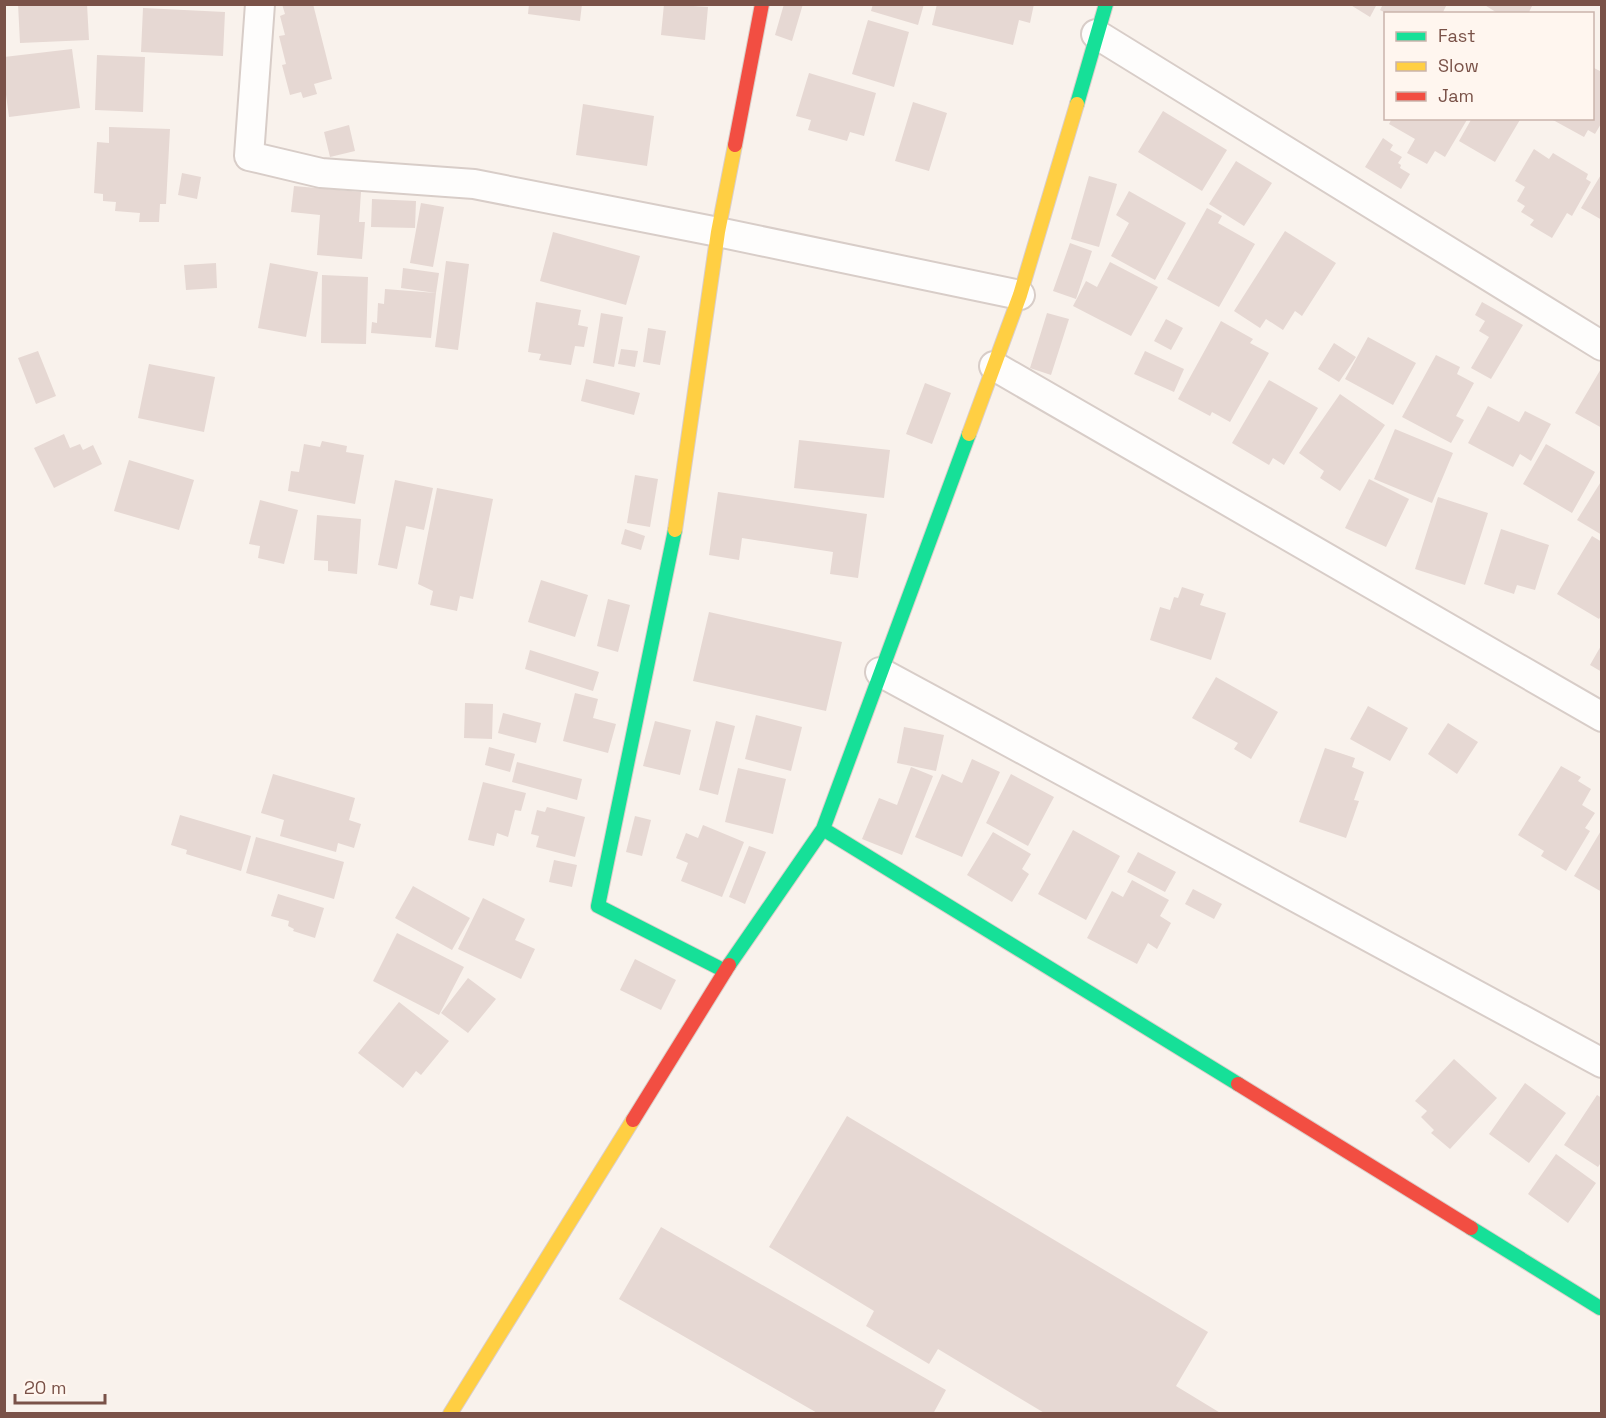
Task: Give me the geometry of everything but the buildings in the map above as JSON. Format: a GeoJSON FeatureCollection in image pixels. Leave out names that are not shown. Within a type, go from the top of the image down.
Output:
{"type":"FeatureCollection","features":[{"type":"Feature","properties":{"kind":"street"},"geometry":{"type":"LineString","coordinates":[[260,4],[249,156],[321,172],[474,184],[1020,295]]}},
{"type":"Feature","properties":{"kind":"street"},"geometry":{"type":"LineString","coordinates":[[725,970],[598,906],[673,543],[718,232],[762,4]]}},
{"type":"Feature","properties":{"kind":"street"},"geometry":{"type":"LineString","coordinates":[[450,1413],[725,970],[823,829],[1020,295],[1106,4]]}},
{"type":"Feature","properties":{"kind":"street"},"geometry":{"type":"LineString","coordinates":[[1096,34],[1602,346]]}},
{"type":"Feature","properties":{"kind":"street"},"geometry":{"type":"LineString","coordinates":[[994,366],[1602,717]]}},
{"type":"Feature","properties":{"kind":"street"},"geometry":{"type":"LineString","coordinates":[[880,672],[1602,1063]]}},
{"type":"Feature","properties":{"kind":"street"},"geometry":{"type":"LineString","coordinates":[[823,829],[1600,1308]]}},
{"type":"Feature","properties":{"kind":"traffic: fast"},"geometry":{"type":"LineString","coordinates":[[1077,104],[1106,4]]}},
{"type":"Feature","properties":{"kind":"traffic: fast"},"geometry":{"type":"LineString","coordinates":[[729,965],[823,829],[969,434]]}},
{"type":"Feature","properties":{"kind":"traffic: fast"},"geometry":{"type":"LineString","coordinates":[[675,530],[598,906],[725,971]]}},
{"type":"Feature","properties":{"kind":"traffic: fast"},"geometry":{"type":"LineString","coordinates":[[823,829],[1238,1084]]}},
{"type":"Feature","properties":{"kind":"traffic: fast"},"geometry":{"type":"LineString","coordinates":[[1471,1228],[1600,1308]]}},
{"type":"Feature","properties":{"kind":"traffic: slow"},"geometry":{"type":"LineString","coordinates":[[969,434],[1020,295],[1077,104]]}},
{"type":"Feature","properties":{"kind":"traffic: slow"},"geometry":{"type":"LineString","coordinates":[[675,530],[718,232],[735,145]]}},
{"type":"Feature","properties":{"kind":"traffic: slow"},"geometry":{"type":"LineString","coordinates":[[450,1414],[633,1120]]}},
{"type":"Feature","properties":{"kind":"traffic: jam"},"geometry":{"type":"LineString","coordinates":[[735,145],[762,4]]}},
{"type":"Feature","properties":{"kind":"traffic: jam"},"geometry":{"type":"LineString","coordinates":[[633,1120],[729,965]]}},
{"type":"Feature","properties":{"kind":"traffic: jam"},"geometry":{"type":"LineString","coordinates":[[1238,1084],[1471,1228]]}}]}
